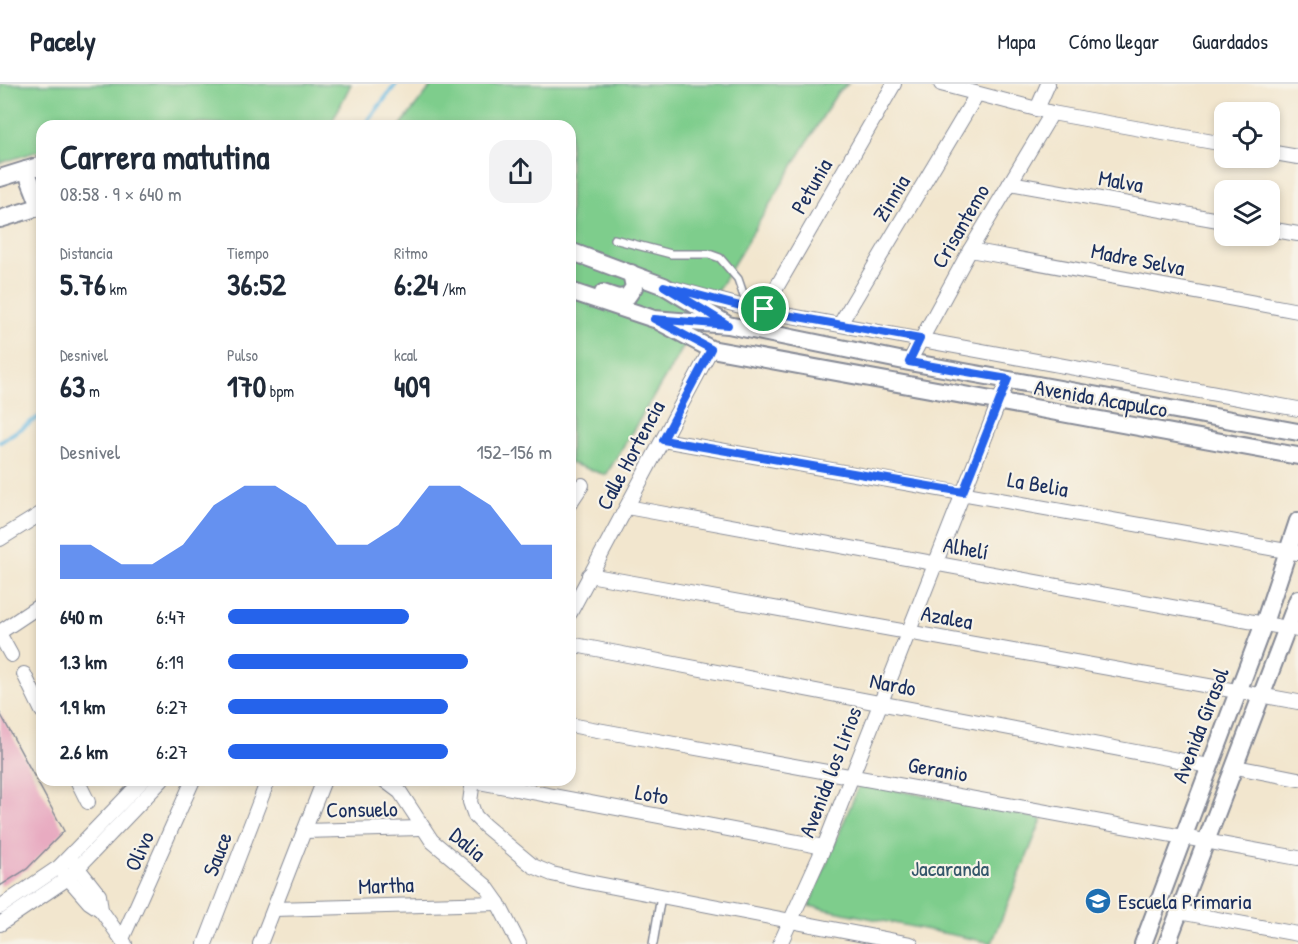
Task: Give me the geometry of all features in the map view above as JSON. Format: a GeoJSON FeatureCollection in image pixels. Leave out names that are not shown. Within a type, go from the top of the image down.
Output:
{"type":"FeatureCollection","features":[{"type":"Feature","properties":{"kind":"street","name":"Petunia"},"geometry":{"type":"LineString","coordinates":[[764,309],[894,84]]}},
{"type":"Feature","properties":{"kind":"street"},"geometry":{"type":"LineString","coordinates":[[941,84],[1052,113],[1214,142]]}},
{"type":"Feature","properties":{"kind":"street"},"geometry":{"type":"LineString","coordinates":[[1036,109],[1048,84]]}},
{"type":"Feature","properties":{"kind":"street","name":"Zinnia"},"geometry":{"type":"LineString","coordinates":[[840,324],[977,94]]}},
{"type":"Feature","properties":{"kind":"street","name":"Crisantemo"},"geometry":{"type":"LineString","coordinates":[[909,362],[970,249],[1052,113]]}},
{"type":"Feature","properties":{"kind":"street"},"geometry":{"type":"LineString","coordinates":[[1280,154],[1298,157]]}},
{"type":"Feature","properties":{"kind":"street"},"geometry":{"type":"LineString","coordinates":[[0,178],[34,168]]}},
{"type":"Feature","properties":{"kind":"street","name":"Malva"},"geometry":{"type":"LineString","coordinates":[[1010,183],[1214,219]]}},
{"type":"Feature","properties":{"kind":"street"},"geometry":{"type":"LineString","coordinates":[[0,219],[36,208]]}},
{"type":"Feature","properties":{"kind":"street"},"geometry":{"type":"LineString","coordinates":[[1280,231],[1298,234]]}},
{"type":"Feature","properties":{"kind":"street","name":"Madre Selva"},"geometry":{"type":"LineString","coordinates":[[970,249],[1298,311]]}},
{"type":"Feature","properties":{"kind":"street"},"geometry":{"type":"LineString","coordinates":[[576,253],[664,286],[728,325]]}},
{"type":"Feature","properties":{"kind":"street"},"geometry":{"type":"LineString","coordinates":[[576,286],[585,286],[618,298],[627,297],[634,287],[631,273]]}},
{"type":"Feature","properties":{"kind":"street","name":"Avenida Acapulco"},"geometry":{"type":"LineString","coordinates":[[664,286],[748,308],[764,309],[1298,409]]}},
{"type":"Feature","properties":{"kind":"street"},"geometry":{"type":"LineString","coordinates":[[576,293],[654,319],[728,325]]}},
{"type":"Feature","properties":{"kind":"street","name":"Avenida Acapulco"},"geometry":{"type":"LineString","coordinates":[[654,319],[711,349],[1298,456]]}},
{"type":"Feature","properties":{"kind":"street","name":"Avenida Acapulco"},"geometry":{"type":"LineString","coordinates":[[728,325],[909,362],[1298,432]]}},
{"type":"Feature","properties":{"kind":"street","name":"Calle Hortencia"},"geometry":{"type":"LineString","coordinates":[[576,602],[711,349]]}},
{"type":"Feature","properties":{"kind":"street","name":"Avenida los Lirios"},"geometry":{"type":"LineString","coordinates":[[780,944],[824,847],[1008,379]]}},
{"type":"Feature","properties":{"kind":"street","name":"La Belia"},"geometry":{"type":"LineString","coordinates":[[663,440],[1293,552]]}},
{"type":"Feature","properties":{"kind":"street"},"geometry":{"type":"LineString","coordinates":[[576,494],[582,485]]}},
{"type":"Feature","properties":{"kind":"street","name":"Alhelí"},"geometry":{"type":"LineString","coordinates":[[627,507],[1292,629]]}},
{"type":"Feature","properties":{"kind":"street"},"geometry":{"type":"LineString","coordinates":[[0,539],[36,517]]}},
{"type":"Feature","properties":{"kind":"street","name":"Avenida Girasol"},"geometry":{"type":"LineString","coordinates":[[1143,944],[1237,691],[1293,552],[1298,521]]}},
{"type":"Feature","properties":{"kind":"street","name":"Azalea"},"geometry":{"type":"LineString","coordinates":[[589,575],[1298,702]]}},
{"type":"Feature","properties":{"kind":"street"},"geometry":{"type":"LineString","coordinates":[[1167,944],[1263,695],[1292,629],[1298,600]]}},
{"type":"Feature","properties":{"kind":"street"},"geometry":{"type":"LineString","coordinates":[[11,655],[0,633],[36,608]]}},
{"type":"Feature","properties":{"kind":"street","name":"Nardo"},"geometry":{"type":"LineString","coordinates":[[576,645],[1209,766]]}},
{"type":"Feature","properties":{"kind":"street"},"geometry":{"type":"LineString","coordinates":[[24,674],[36,692]]}},
{"type":"Feature","properties":{"kind":"street","name":"Geranio"},"geometry":{"type":"LineString","coordinates":[[576,726],[1298,858]]}},
{"type":"Feature","properties":{"kind":"street"},"geometry":{"type":"LineString","coordinates":[[1236,767],[1298,779]]}},
{"type":"Feature","properties":{"kind":"street"},"geometry":{"type":"LineString","coordinates":[[80,786],[88,802]]}},
{"type":"Feature","properties":{"kind":"street"},"geometry":{"type":"LineString","coordinates":[[14,915],[3,905],[68,867],[138,786]]}},
{"type":"Feature","properties":{"kind":"street"},"geometry":{"type":"LineString","coordinates":[[0,924],[14,915],[156,786]]}},
{"type":"Feature","properties":{"kind":"street","name":"Olivo"},"geometry":{"type":"LineString","coordinates":[[123,942],[190,786]]}},
{"type":"Feature","properties":{"kind":"street","name":"Sauce"},"geometry":{"type":"LineString","coordinates":[[205,944],[266,786]]}},
{"type":"Feature","properties":{"kind":"street"},"geometry":{"type":"LineString","coordinates":[[260,944],[322,786]]}},
{"type":"Feature","properties":{"kind":"street","name":"Dalia"},"geometry":{"type":"LineString","coordinates":[[392,786],[400,792],[421,828],[432,841],[486,886],[498,903],[519,944]]}},
{"type":"Feature","properties":{"kind":"street"},"geometry":{"type":"LineString","coordinates":[[470,786],[469,796],[475,816],[533,866],[552,874],[911,944]]}},
{"type":"Feature","properties":{"kind":"street","name":"Loto"},"geometry":{"type":"LineString","coordinates":[[497,786],[824,847]]}},
{"type":"Feature","properties":{"kind":"street","name":"Consuelo"},"geometry":{"type":"LineString","coordinates":[[304,831],[421,828]]}},
{"type":"Feature","properties":{"kind":"street"},"geometry":{"type":"LineString","coordinates":[[68,867],[89,902],[101,910],[123,942]]}},
{"type":"Feature","properties":{"kind":"street","name":"Martha"},"geometry":{"type":"LineString","coordinates":[[274,909],[498,903]]}},
{"type":"Feature","properties":{"kind":"street"},"geometry":{"type":"LineString","coordinates":[[1179,912],[1298,934]]}},
{"type":"Feature","properties":{"kind":"lane"},"geometry":{"type":"LineString","coordinates":[[614,239],[671,254],[709,254],[720,258],[738,279],[748,308]]}},
{"type":"Feature","properties":{"kind":"lane"},"geometry":{"type":"LineString","coordinates":[[653,944],[661,896]]}},
{"type":"Feature","properties":{"kind":"green space"},"geometry":{"type":"Polygon","coordinates":[[[0,84],[351,84],[333,120],[36,120],[36,152],[0,163],[0,84]]]}},
{"type":"Feature","properties":{"kind":"green space"},"geometry":{"type":"Polygon","coordinates":[[[433,84],[848,84],[837,93],[606,475],[576,465],[576,120],[405,120],[433,84]]]}},
{"type":"Feature","properties":{"kind":"green space","name":"Jacaranda"},"geometry":{"type":"Polygon","coordinates":[[[860,783],[1042,819],[992,943],[809,906],[860,783]]]}},
{"type":"Feature","properties":{"kind":"building"},"geometry":{"type":"Polygon","coordinates":[[[0,713],[36,779],[36,786],[40,786],[64,831],[27,869],[0,886],[0,713]]]}},
{"type":"Feature","properties":{"kind":"waterway"},"geometry":{"type":"LineString","coordinates":[[369,120],[396,84]]}},
{"type":"Feature","properties":{"kind":"waterway"},"geometry":{"type":"LineString","coordinates":[[0,442],[36,419]]}},
{"type":"Feature","properties":{"kind":"place","name":"Escuela Primaria"},"geometry":{"type":"Point","coordinates":[1098,901]}},
{"type":"Feature","properties":{"kind":"route"},"geometry":{"type":"LineString","coordinates":[[664,286],[748,308],[764,309],[920,339],[909,362],[1008,379],[963,492],[663,440],[711,349],[654,319],[728,325],[664,286]]}}]}
